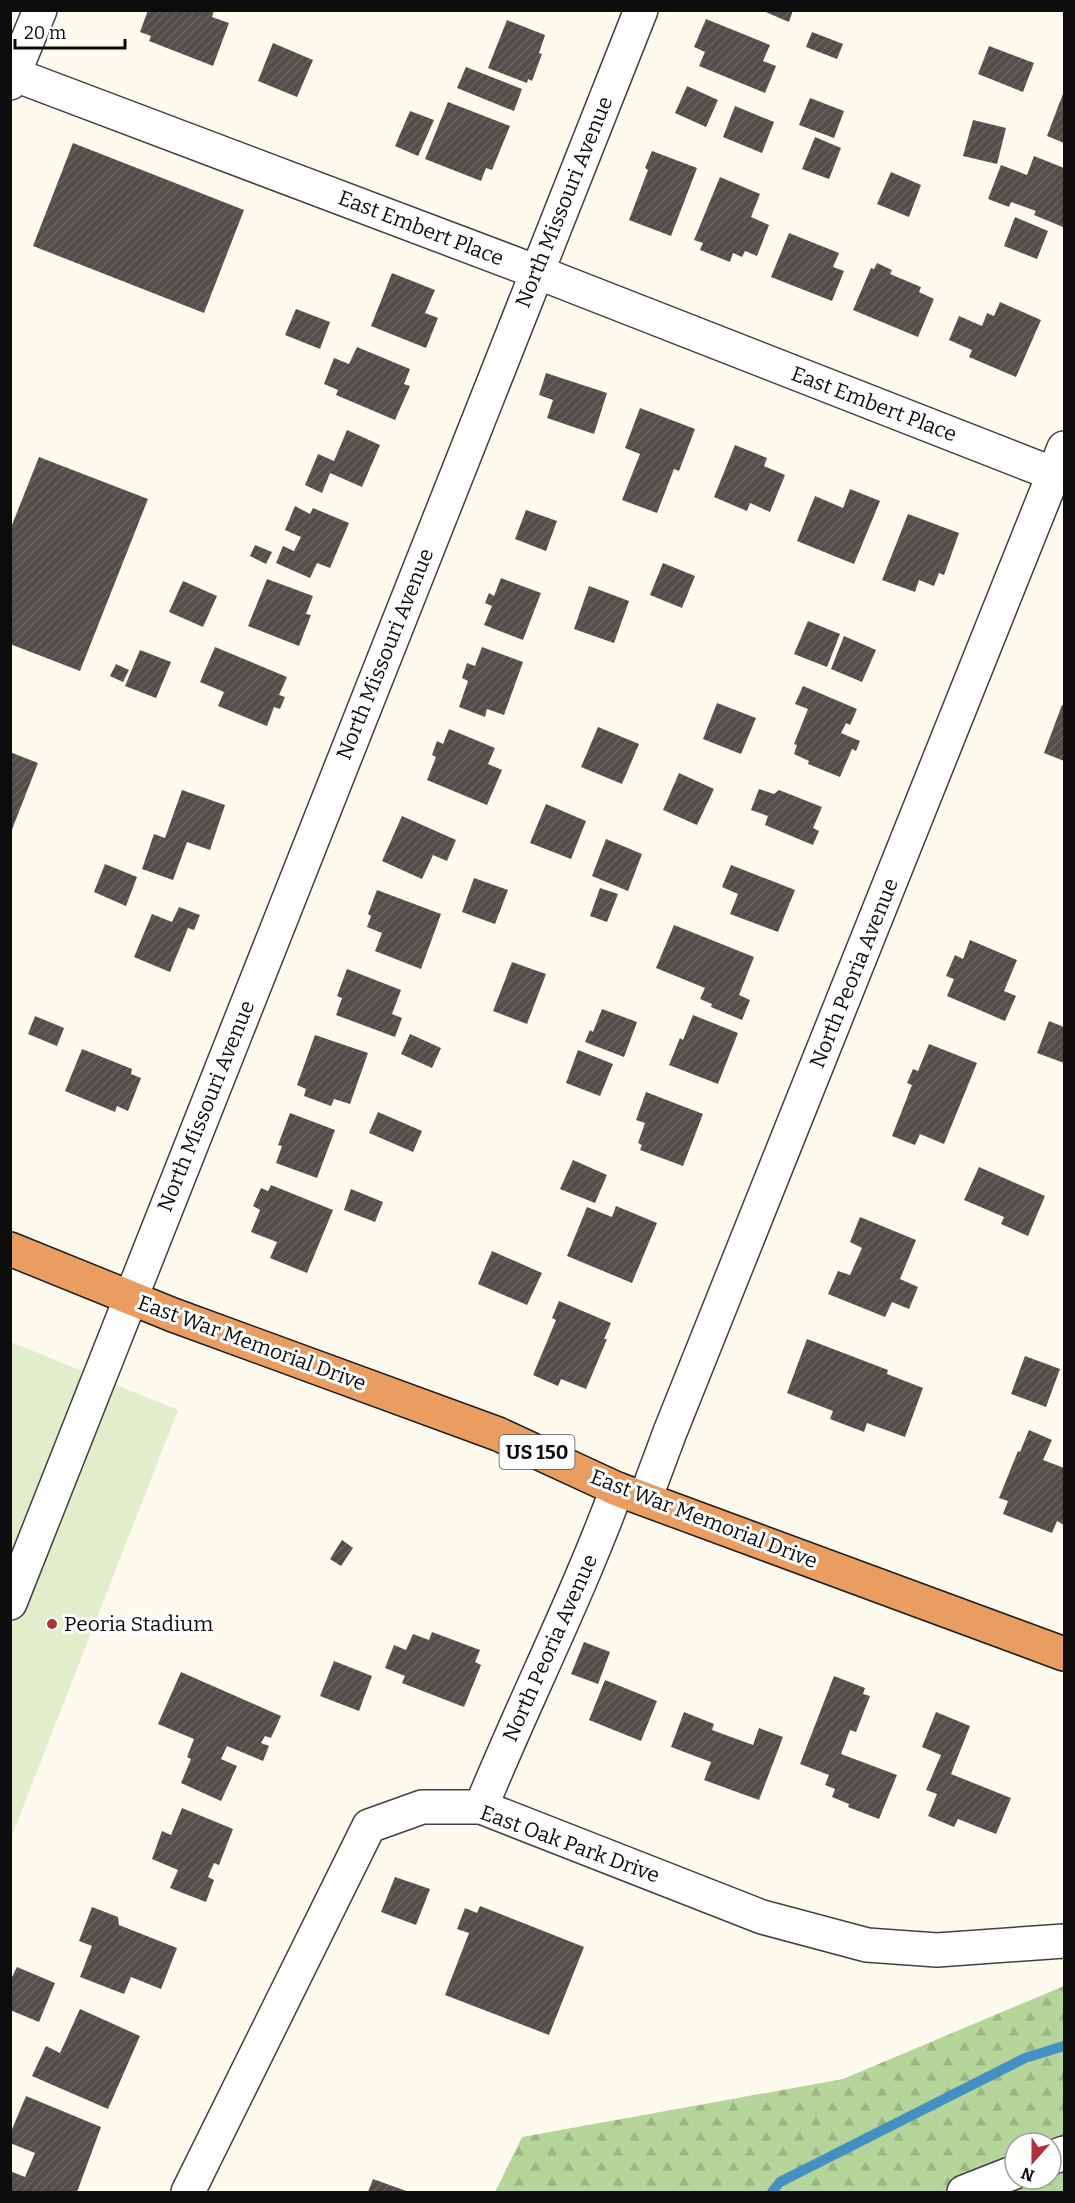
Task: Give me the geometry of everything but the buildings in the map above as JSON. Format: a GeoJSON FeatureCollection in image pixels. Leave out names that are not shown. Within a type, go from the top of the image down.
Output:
{"type":"FeatureCollection","features":[{"type":"Feature","properties":{"kind":"highway","name":"East War Memorial Drive"},"geometry":{"type":"LineString","coordinates":[[10,1249],[130,1298],[498,1434],[631,1494],[1065,1654]]}},
{"type":"Feature","properties":{"kind":"street"},"geometry":{"type":"LineString","coordinates":[[12,77],[40,10]]}},
{"type":"Feature","properties":{"kind":"street","name":"North Missouri Avenue"},"geometry":{"type":"LineString","coordinates":[[10,1603],[641,10]]}},
{"type":"Feature","properties":{"kind":"street","name":"East Embert Place"},"geometry":{"type":"LineString","coordinates":[[12,77],[1061,467]]}},
{"type":"Feature","properties":{"kind":"street","name":"North Peoria Avenue"},"geometry":{"type":"LineString","coordinates":[[481,1808],[512,1732],[591,1558],[674,1421],[1061,467]]}},
{"type":"Feature","properties":{"kind":"street","name":"East Oak Park Drive"},"geometry":{"type":"LineString","coordinates":[[188,2193],[369,1826],[423,1807],[481,1808],[762,1917],[867,1945],[937,1950],[1065,1941]]}},
{"type":"Feature","properties":{"kind":"street"},"geometry":{"type":"LineString","coordinates":[[964,2193],[1003,2177]]}},
{"type":"Feature","properties":{"kind":"green space","name":"Peoria Stadium"},"geometry":{"type":"Polygon","coordinates":[[[11,1342],[178,1410],[11,1838],[11,1342]]]}},
{"type":"Feature","properties":{"kind":"green space"},"geometry":{"type":"Polygon","coordinates":[[[1064,1986],[1064,2192],[495,2192],[522,2137],[843,2079],[1064,1986]]]}},
{"type":"Feature","properties":{"kind":"waterway"},"geometry":{"type":"LineString","coordinates":[[772,2192],[780,2182],[1025,2058],[1064,2046]]}},
{"type":"Feature","properties":{"kind":"place","name":"Peoria Stadium"},"geometry":{"type":"Point","coordinates":[52,1624]}}]}
